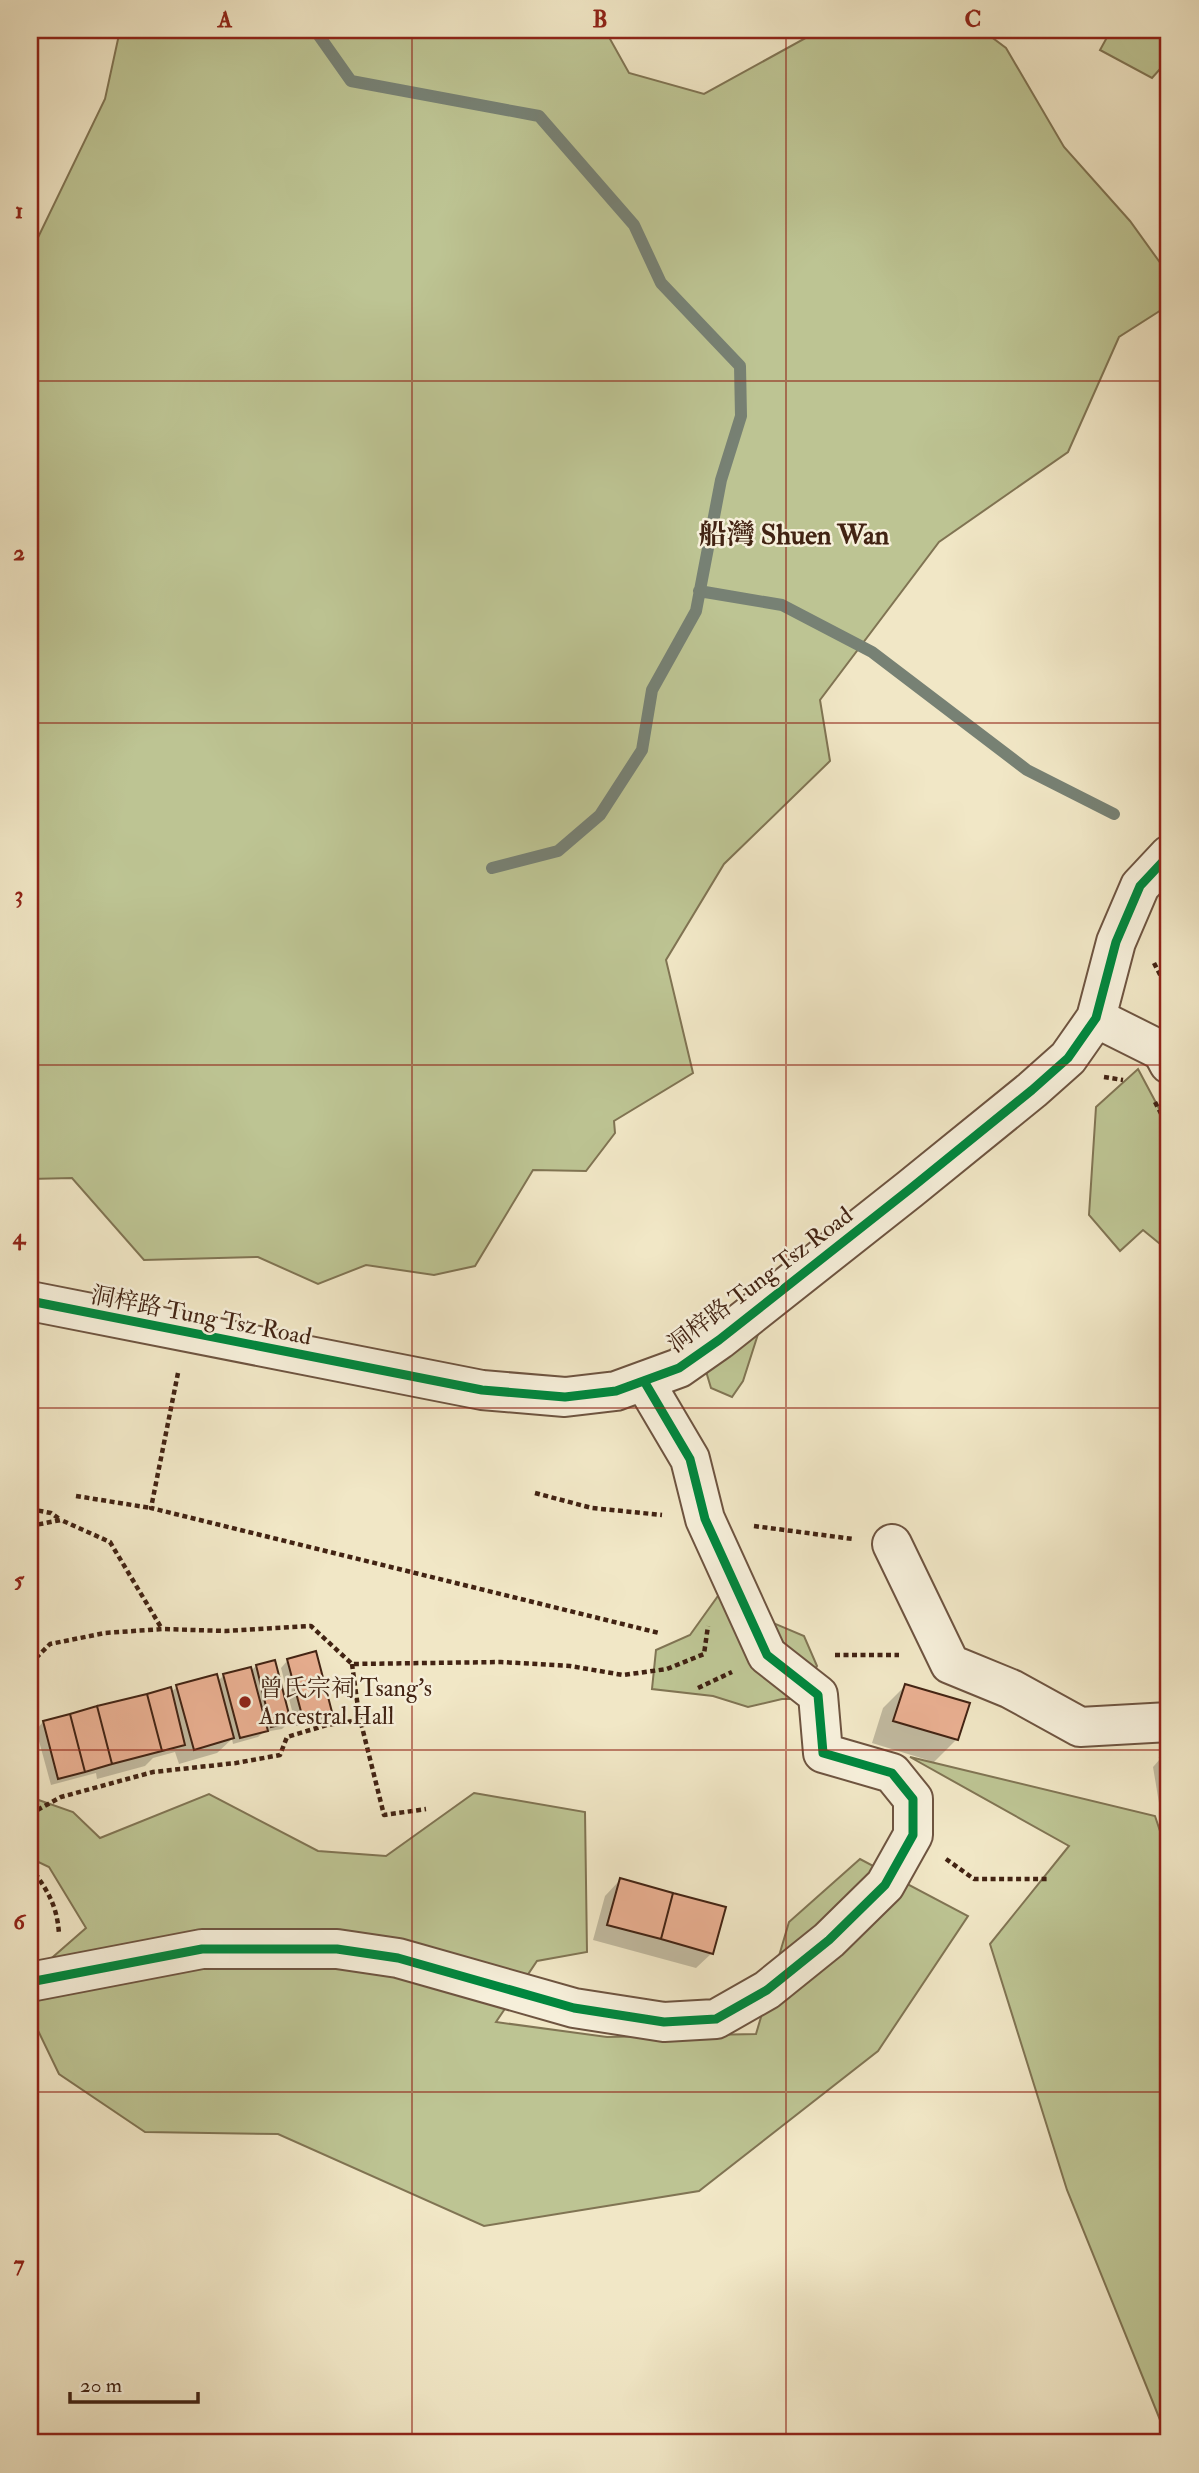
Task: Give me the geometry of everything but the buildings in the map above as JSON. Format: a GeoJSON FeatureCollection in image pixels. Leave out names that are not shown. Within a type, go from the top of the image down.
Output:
{"type":"FeatureCollection","features":[{"type":"Feature","properties":{"kind":"street","name":"洞梓路 Tung Tsz Road"},"geometry":{"type":"LineString","coordinates":[[30,1301],[482,1390],[565,1397],[616,1391],[679,1368],[719,1340],[910,1189],[1068,1058],[1096,1018],[1116,942],[1154,892],[1169,855]]}},
{"type":"Feature","properties":{"kind":"street"},"geometry":{"type":"LineString","coordinates":[[1096,1018],[1162,1051],[1169,1064]]}},
{"type":"Feature","properties":{"kind":"street"},"geometry":{"type":"LineString","coordinates":[[46,1979],[202,1949],[337,1949],[398,1958],[574,2008],[664,2022],[716,2019],[767,1990],[829,1941],[886,1885],[913,1835],[913,1799],[892,1773],[823,1753],[818,1695],[767,1656],[705,1520],[690,1459],[645,1381]]}},
{"type":"Feature","properties":{"kind":"street"},"geometry":{"type":"LineString","coordinates":[[892,1544],[950,1664],[1010,1689],[1080,1727],[1169,1722]]}},
{"type":"Feature","properties":{"kind":"path"},"geometry":{"type":"LineString","coordinates":[[1096,1076],[1134,1081]]}},
{"type":"Feature","properties":{"kind":"path"},"geometry":{"type":"LineString","coordinates":[[1149,1096],[1157,1104],[1169,1129]]}},
{"type":"Feature","properties":{"kind":"path"},"geometry":{"type":"LineString","coordinates":[[151,1508],[178,1372]]}},
{"type":"Feature","properties":{"kind":"path"},"geometry":{"type":"LineString","coordinates":[[76,1496],[151,1508],[659,1633]]}},
{"type":"Feature","properties":{"kind":"path"},"geometry":{"type":"LineString","coordinates":[[30,1509],[51,1513],[110,1542],[162,1629]]}},
{"type":"Feature","properties":{"kind":"path"},"geometry":{"type":"LineString","coordinates":[[30,1526],[61,1520]]}},
{"type":"Feature","properties":{"kind":"path"},"geometry":{"type":"LineString","coordinates":[[352,1664],[501,1662],[570,1666],[623,1675],[667,1669],[704,1654],[714,1596],[733,1582]]}},
{"type":"Feature","properties":{"kind":"path"},"geometry":{"type":"LineString","coordinates":[[30,1664],[50,1644],[105,1633],[162,1629],[226,1631],[311,1626],[352,1664],[360,1720],[384,1815],[426,1809]]}},
{"type":"Feature","properties":{"kind":"path"},"geometry":{"type":"LineString","coordinates":[[30,1814],[61,1797],[153,1772],[280,1755],[287,1737],[327,1725],[360,1720]]}},
{"type":"Feature","properties":{"kind":"path"},"geometry":{"type":"LineString","coordinates":[[947,1848],[944,1858],[974,1879],[1048,1880]]}},
{"type":"Feature","properties":{"kind":"path"},"geometry":{"type":"LineString","coordinates":[[30,1866],[52,1897],[58,1919],[46,1979]]}},
{"type":"Feature","properties":{"kind":"green space"},"geometry":{"type":"Polygon","coordinates":[[[120,30],[605,30],[629,73],[704,94],[820,30],[982,30],[1006,48],[1064,147],[1130,221],[1169,275],[1169,305],[1119,337],[1068,452],[939,542],[820,700],[830,761],[724,864],[666,960],[693,1073],[614,1121],[615,1133],[586,1171],[533,1170],[475,1266],[434,1275],[366,1265],[318,1284],[258,1257],[144,1260],[72,1178],[30,1179],[30,254],[105,99],[120,30]]]}},
{"type":"Feature","properties":{"kind":"green space"},"geometry":{"type":"Polygon","coordinates":[[[1111,30],[1169,30],[1169,59],[1152,78],[1100,50],[1111,30]]]}},
{"type":"Feature","properties":{"kind":"green space"},"geometry":{"type":"Polygon","coordinates":[[[1138,1069],[1169,1127],[1169,1296],[1165,1297],[1165,1248],[1143,1230],[1120,1251],[1089,1215],[1096,1107],[1138,1069]]]}},
{"type":"Feature","properties":{"kind":"green space"},"geometry":{"type":"Polygon","coordinates":[[[759,1331],[743,1381],[732,1397],[711,1388],[697,1341],[759,1331]]]}},
{"type":"Feature","properties":{"kind":"green space"},"geometry":{"type":"Polygon","coordinates":[[[723,1589],[759,1617],[804,1636],[817,1666],[799,1699],[782,1699],[748,1707],[713,1696],[652,1689],[656,1650],[690,1635],[723,1589]]]}},
{"type":"Feature","properties":{"kind":"green space"},"geometry":{"type":"Polygon","coordinates":[[[910,1757],[1155,1816],[1169,1858],[1169,2442],[1067,2190],[990,1944],[1069,1846],[910,1757]]]}},
{"type":"Feature","properties":{"kind":"green space"},"geometry":{"type":"Polygon","coordinates":[[[474,1793],[585,1812],[587,1952],[537,1961],[496,2022],[607,2037],[756,2034],[789,1922],[860,1859],[968,1916],[878,2051],[699,2191],[484,2226],[278,2134],[145,2132],[59,2074],[30,2014],[30,1977],[86,1928],[49,1867],[30,1858],[30,1797],[73,1812],[100,1838],[209,1794],[318,1851],[386,1856],[474,1793]]]}},
{"type":"Feature","properties":{"kind":"waterway"},"geometry":{"type":"LineString","coordinates":[[315,30],[351,81],[539,116],[634,225],[661,283],[740,366],[741,416],[721,480],[696,611],[652,690],[642,750],[600,815],[558,851],[492,868]]}},
{"type":"Feature","properties":{"kind":"waterway"},"geometry":{"type":"LineString","coordinates":[[699,591],[782,605],[872,652],[1027,770],[1114,814]]}},
{"type":"Feature","properties":{"kind":"cycle path"},"geometry":{"type":"LineString","coordinates":[[30,1301],[482,1390],[565,1397],[616,1391],[679,1368],[719,1340],[910,1189],[1068,1058],[1096,1018],[1116,942],[1140,886],[1169,855]]}},
{"type":"Feature","properties":{"kind":"cycle path"},"geometry":{"type":"LineString","coordinates":[[30,1982],[202,1949],[337,1949],[398,1958],[574,2008],[664,2022],[716,2019],[767,1990],[829,1940],[885,1885],[913,1835],[913,1799],[892,1773],[823,1753],[818,1695],[767,1655],[705,1519],[690,1459],[644,1381]]}},
{"type":"Feature","properties":{"kind":"place","name":"曾氏宗祠 Tsang's Ancestral Hall"},"geometry":{"type":"Point","coordinates":[245,1702]}},
{"type":"Feature","properties":{"kind":"district","name":"船灣 Shuen Wan"},"geometry":{"type":"Point","coordinates":[794,535]}}]}
